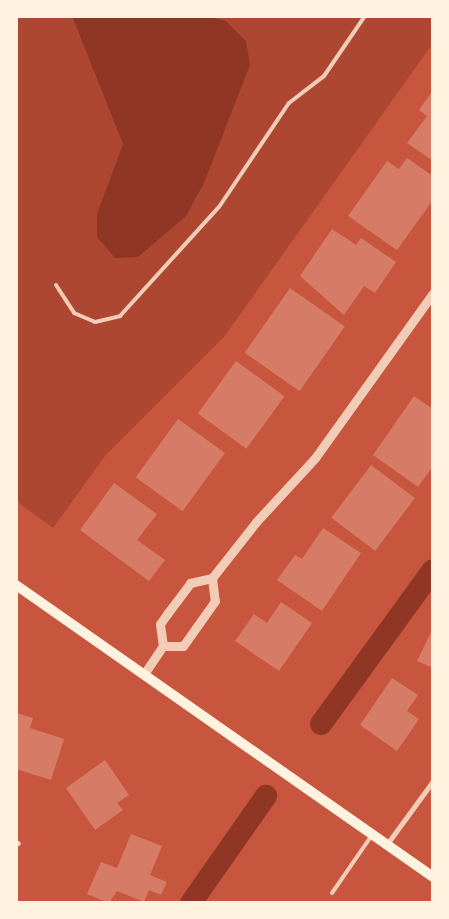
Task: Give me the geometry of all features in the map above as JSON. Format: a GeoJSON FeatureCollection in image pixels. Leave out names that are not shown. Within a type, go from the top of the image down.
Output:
{"type":"FeatureCollection","features":[{"type":"Feature","properties":{"kind":"main road"},"geometry":{"type":"LineString","coordinates":[[16,585],[433,877]]}},
{"type":"Feature","properties":{"kind":"street"},"geometry":{"type":"LineString","coordinates":[[144,674],[163,646],[160,624],[190,583],[212,578],[256,522],[316,458],[433,293]]}},
{"type":"Feature","properties":{"kind":"street"},"geometry":{"type":"LineString","coordinates":[[163,646],[184,646],[215,601],[212,578]]}},
{"type":"Feature","properties":{"kind":"street"},"geometry":{"type":"LineString","coordinates":[[386,844],[433,781]]}},
{"type":"Feature","properties":{"kind":"lane"},"geometry":{"type":"LineString","coordinates":[[56,285],[74,313],[95,322],[120,316],[219,207],[290,103],[324,76],[365,16]]}},
{"type":"Feature","properties":{"kind":"lane"},"geometry":{"type":"LineString","coordinates":[[332,893],[372,835]]}},
{"type":"Feature","properties":{"kind":"shaded area"},"geometry":{"type":"Polygon","coordinates":[[[16,16],[433,16],[433,43],[224,337],[105,456],[53,528],[16,501],[16,16]]]}},
{"type":"Feature","properties":{"kind":"shaded area"},"geometry":{"type":"Polygon","coordinates":[[[72,16],[206,16],[226,21],[246,41],[250,65],[204,183],[186,216],[138,257],[115,258],[97,237],[97,214],[123,144],[72,16]]]}},
{"type":"Feature","properties":{"kind":"building"},"geometry":{"type":"Polygon","coordinates":[[[433,90],[433,161],[407,143],[427,116],[419,110],[433,90]]]}},
{"type":"Feature","properties":{"kind":"building"},"geometry":{"type":"Polygon","coordinates":[[[407,158],[433,176],[433,200],[397,250],[348,216],[387,161],[399,169],[407,158]]]}},
{"type":"Feature","properties":{"kind":"building"},"geometry":{"type":"Polygon","coordinates":[[[332,229],[356,245],[361,238],[396,262],[375,293],[364,286],[344,315],[300,276],[332,229]]]}},
{"type":"Feature","properties":{"kind":"building"},"geometry":{"type":"Polygon","coordinates":[[[290,288],[345,326],[300,391],[245,353],[290,288]]]}},
{"type":"Feature","properties":{"kind":"building"},"geometry":{"type":"Polygon","coordinates":[[[236,361],[285,396],[246,449],[198,414],[236,361]]]}},
{"type":"Feature","properties":{"kind":"building"},"geometry":{"type":"Polygon","coordinates":[[[414,396],[433,409],[433,466],[418,487],[373,455],[414,396]]]}},
{"type":"Feature","properties":{"kind":"building"},"geometry":{"type":"Polygon","coordinates":[[[178,419],[225,453],[183,511],[136,477],[178,419]]]}},
{"type":"Feature","properties":{"kind":"building"},"geometry":{"type":"Polygon","coordinates":[[[371,465],[415,498],[375,551],[331,518],[371,465]]]}},
{"type":"Feature","properties":{"kind":"building"},"geometry":{"type":"Polygon","coordinates":[[[114,483],[157,514],[137,540],[165,560],[149,581],[80,530],[114,483]]]}},
{"type":"Feature","properties":{"kind":"building"},"geometry":{"type":"Polygon","coordinates":[[[323,528],[361,553],[322,611],[277,580],[295,555],[302,559],[323,528]]]}},
{"type":"Feature","properties":{"kind":"building"},"geometry":{"type":"Polygon","coordinates":[[[281,602],[312,623],[279,671],[235,641],[254,614],[267,623],[281,602]]]}},
{"type":"Feature","properties":{"kind":"building"},"geometry":{"type":"Polygon","coordinates":[[[433,628],[433,668],[417,661],[433,628]]]}},
{"type":"Feature","properties":{"kind":"building"},"geometry":{"type":"Polygon","coordinates":[[[392,678],[418,695],[407,711],[419,719],[397,751],[360,725],[392,678]]]}},
{"type":"Feature","properties":{"kind":"building"},"geometry":{"type":"Polygon","coordinates":[[[17,713],[33,718],[30,728],[64,739],[51,780],[16,769],[17,713]]]}},
{"type":"Feature","properties":{"kind":"building"},"geometry":{"type":"Polygon","coordinates":[[[105,760],[129,795],[117,803],[123,810],[95,830],[66,788],[105,760]]]}},
{"type":"Feature","properties":{"kind":"building"},"geometry":{"type":"Polygon","coordinates":[[[131,834],[162,846],[150,875],[167,882],[161,895],[149,890],[144,902],[117,891],[109,903],[87,894],[101,862],[117,868],[131,834]]]}},
{"type":"Feature","properties":{"kind":"waterway"},"geometry":{"type":"LineString","coordinates":[[321,724],[433,570]]}},
{"type":"Feature","properties":{"kind":"waterway"},"geometry":{"type":"LineString","coordinates":[[191,903],[266,796]]}}]}
